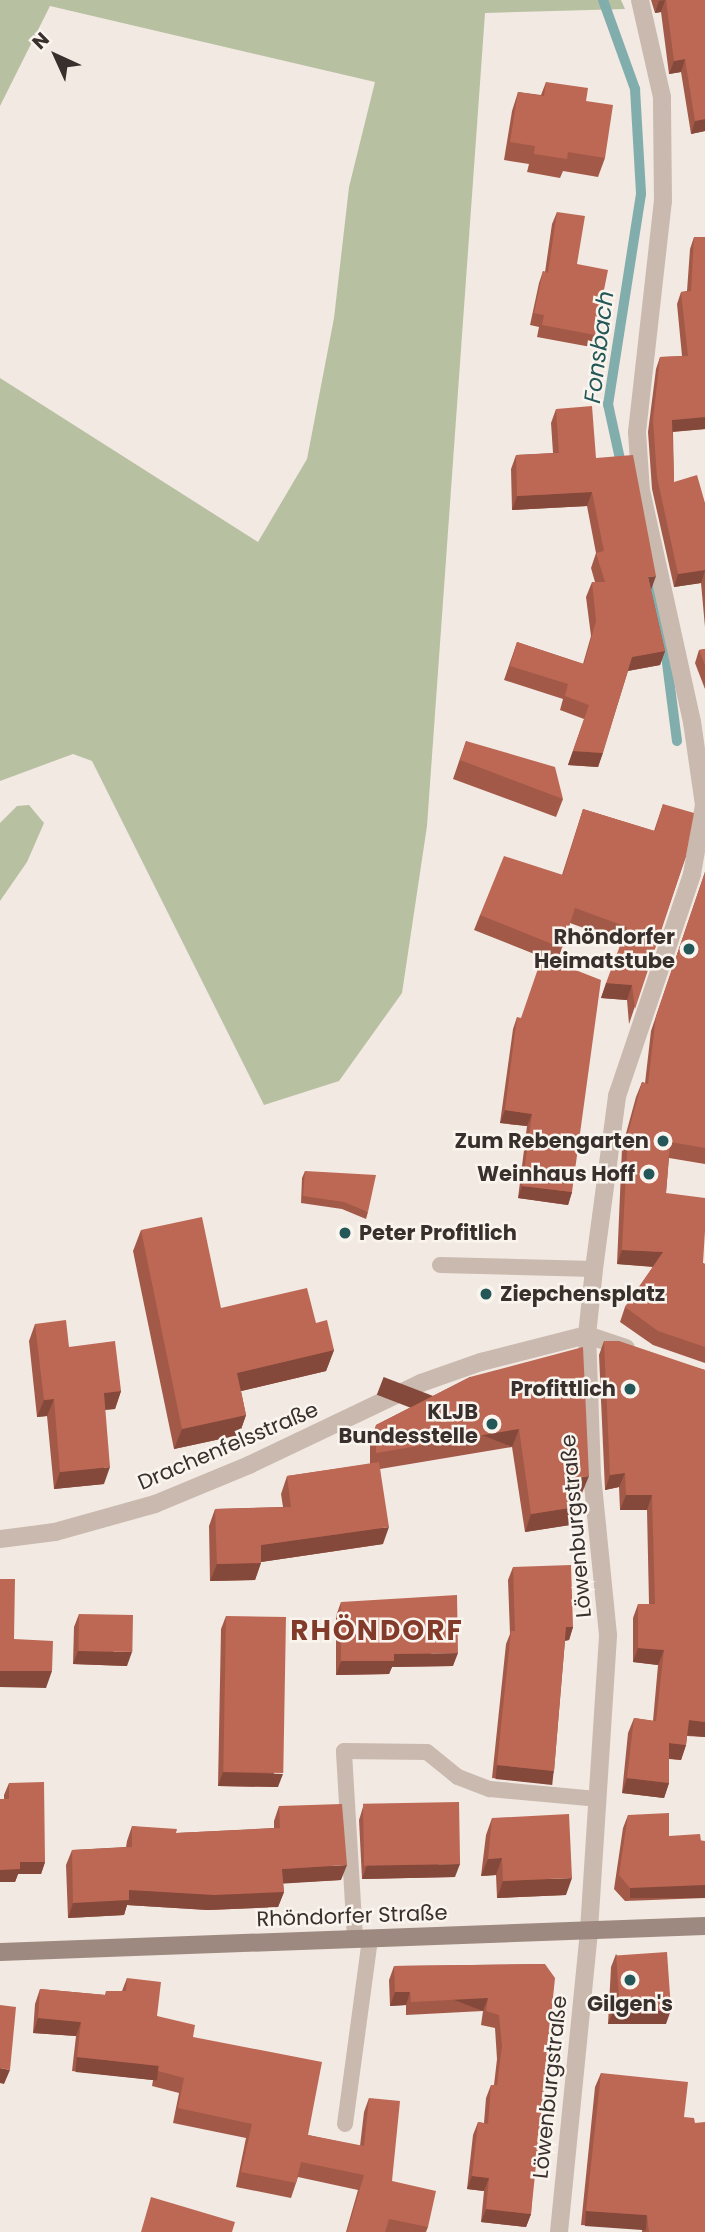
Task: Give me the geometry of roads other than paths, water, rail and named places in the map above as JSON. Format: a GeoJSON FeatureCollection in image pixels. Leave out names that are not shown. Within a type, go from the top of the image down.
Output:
{"type":"FeatureCollection","features":[{"type":"Feature","properties":{"kind":"main road","name":"Rhöndorfer Straße"},"geometry":{"type":"LineString","coordinates":[[0,1952],[705,1926]]}},
{"type":"Feature","properties":{"kind":"street","name":"Löwenburgstraße"},"geometry":{"type":"LineString","coordinates":[[559,2232],[589,1930],[608,1635],[592,1475],[587,1335],[617,1096],[692,874],[704,805],[692,722],[640,491],[636,432],[663,201],[662,97],[640,0]]}},
{"type":"Feature","properties":{"kind":"street"},"geometry":{"type":"LineString","coordinates":[[587,1335],[639,1353]]}},
{"type":"Feature","properties":{"kind":"street","name":"Drachenfelsstraße"},"geometry":{"type":"LineString","coordinates":[[0,1539],[55,1532],[155,1504],[271,1455],[421,1383],[587,1335]]}},
{"type":"Feature","properties":{"kind":"lane"},"geometry":{"type":"LineString","coordinates":[[440,1265],[594,1269]]}},
{"type":"Feature","properties":{"kind":"lane"},"geometry":{"type":"LineString","coordinates":[[345,2124],[362,1938],[344,1751],[427,1752],[458,1777],[490,1790],[597,1799]]}},
{"type":"Feature","properties":{"kind":"waterway","name":"Fonsbach"},"geometry":{"type":"LineString","coordinates":[[603,0],[635,89],[641,194],[608,404],[622,468]]}},
{"type":"Feature","properties":{"kind":"waterway","name":"Fonsbach"},"geometry":{"type":"LineString","coordinates":[[649,578],[662,624],[677,741]]}},
{"type":"Feature","properties":{"kind":"place","name":"Rhöndorfer Heimatstube"},"geometry":{"type":"Point","coordinates":[689,949]}},
{"type":"Feature","properties":{"kind":"place","name":"Zum Rebengarten"},"geometry":{"type":"Point","coordinates":[663,1141]}},
{"type":"Feature","properties":{"kind":"place","name":"Weinhaus Hoff"},"geometry":{"type":"Point","coordinates":[649,1174]}},
{"type":"Feature","properties":{"kind":"place","name":"Peter Profitlich"},"geometry":{"type":"Point","coordinates":[345,1233]}},
{"type":"Feature","properties":{"kind":"place","name":"Ziepchensplatz"},"geometry":{"type":"Point","coordinates":[486,1294]}},
{"type":"Feature","properties":{"kind":"place","name":"Profittlich"},"geometry":{"type":"Point","coordinates":[630,1389]}},
{"type":"Feature","properties":{"kind":"place","name":"KLJB Bundesstelle"},"geometry":{"type":"Point","coordinates":[492,1424]}},
{"type":"Feature","properties":{"kind":"place","name":"Gilgen's"},"geometry":{"type":"Point","coordinates":[630,1980]}},
{"type":"Feature","properties":{"kind":"district","name":"RHÖNDORF"},"geometry":{"type":"Point","coordinates":[377,1631]}}]}
